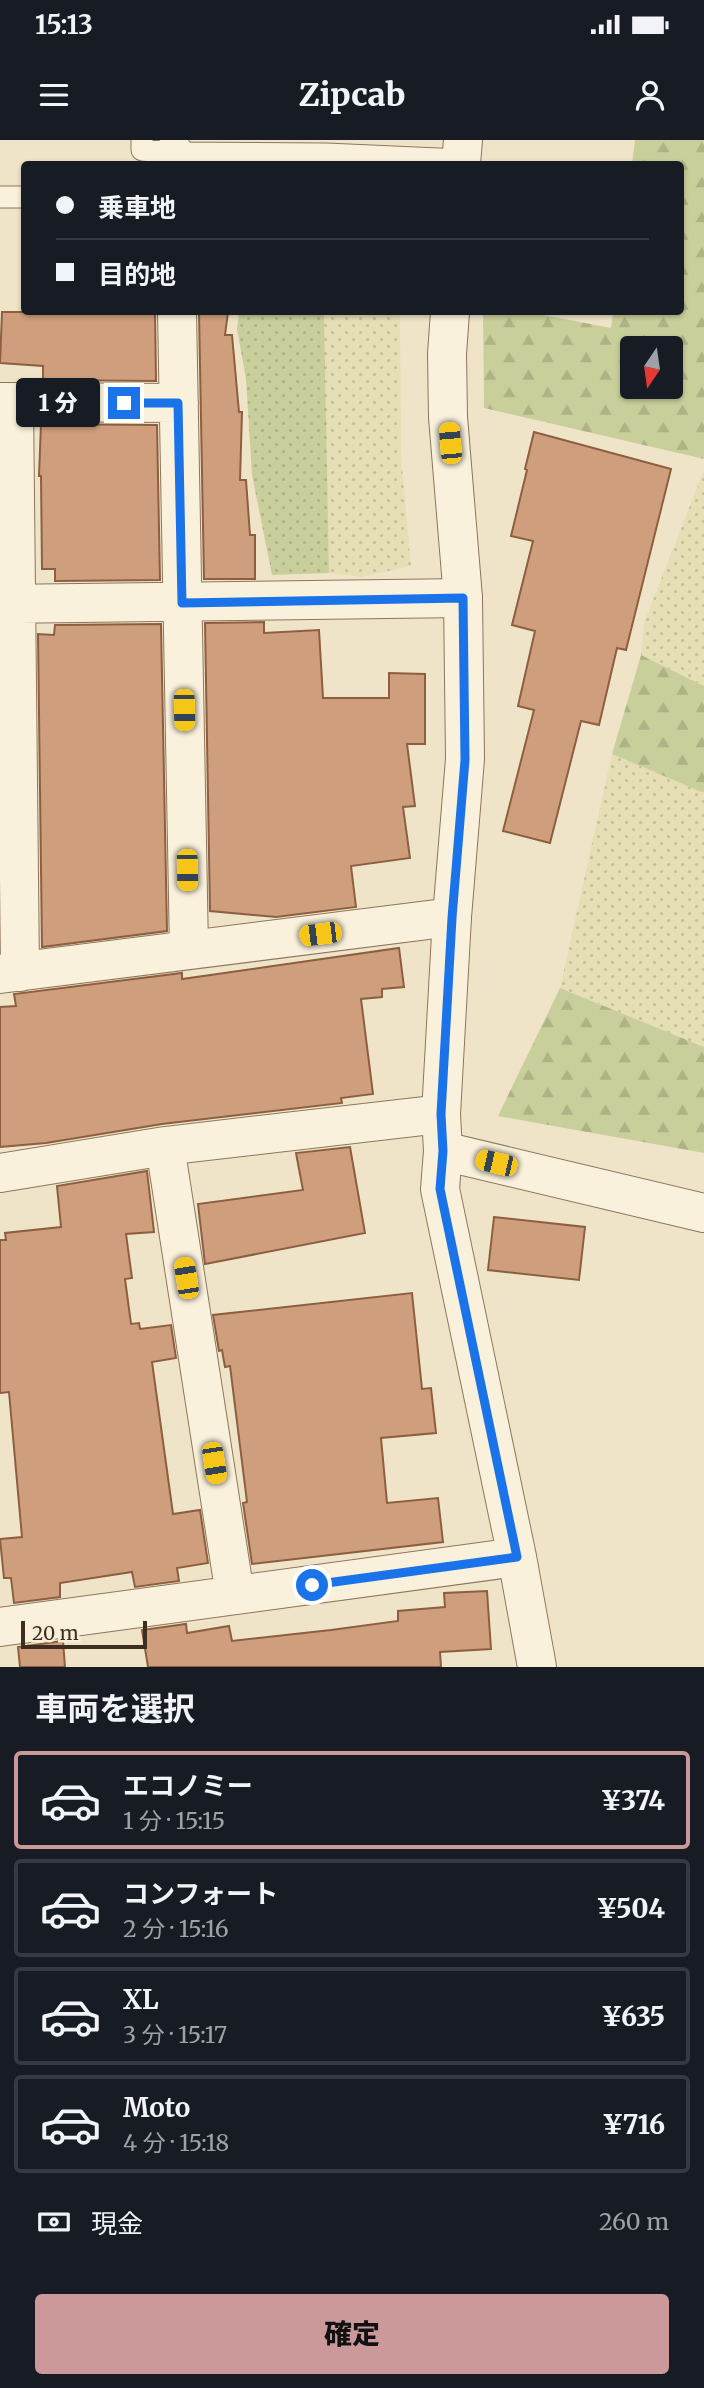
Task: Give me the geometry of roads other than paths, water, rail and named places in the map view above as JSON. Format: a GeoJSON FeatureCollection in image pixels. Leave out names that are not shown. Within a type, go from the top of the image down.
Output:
{"type":"FeatureCollection","features":[{"type":"Feature","properties":{"kind":"street"},"geometry":{"type":"LineString","coordinates":[[177,315],[189,950]]}},
{"type":"Feature","properties":{"kind":"street"},"geometry":{"type":"LineString","coordinates":[[450,315],[447,354],[448,417],[463,598],[465,760],[452,918],[440,1189],[517,1557],[537,1667]]}},
{"type":"Feature","properties":{"kind":"street"},"geometry":{"type":"LineString","coordinates":[[178,403],[7,402],[10,973],[452,918]]}},
{"type":"Feature","properties":{"kind":"street"},"geometry":{"type":"LineString","coordinates":[[8,604],[463,598]]}},
{"type":"Feature","properties":{"kind":"street"},"geometry":{"type":"LineString","coordinates":[[0,1173],[165,1146],[442,1133],[704,1213]]}},
{"type":"Feature","properties":{"kind":"street"},"geometry":{"type":"LineString","coordinates":[[165,1146],[235,1595]]}},
{"type":"Feature","properties":{"kind":"street"},"geometry":{"type":"LineString","coordinates":[[0,1627],[517,1557]]}},
{"type":"Feature","properties":{"kind":"lane"},"geometry":{"type":"LineString","coordinates":[[163,153],[327,147],[462,155]]}},
{"type":"Feature","properties":{"kind":"lane"},"geometry":{"type":"LineString","coordinates":[[0,197],[21,197]]}}]}
